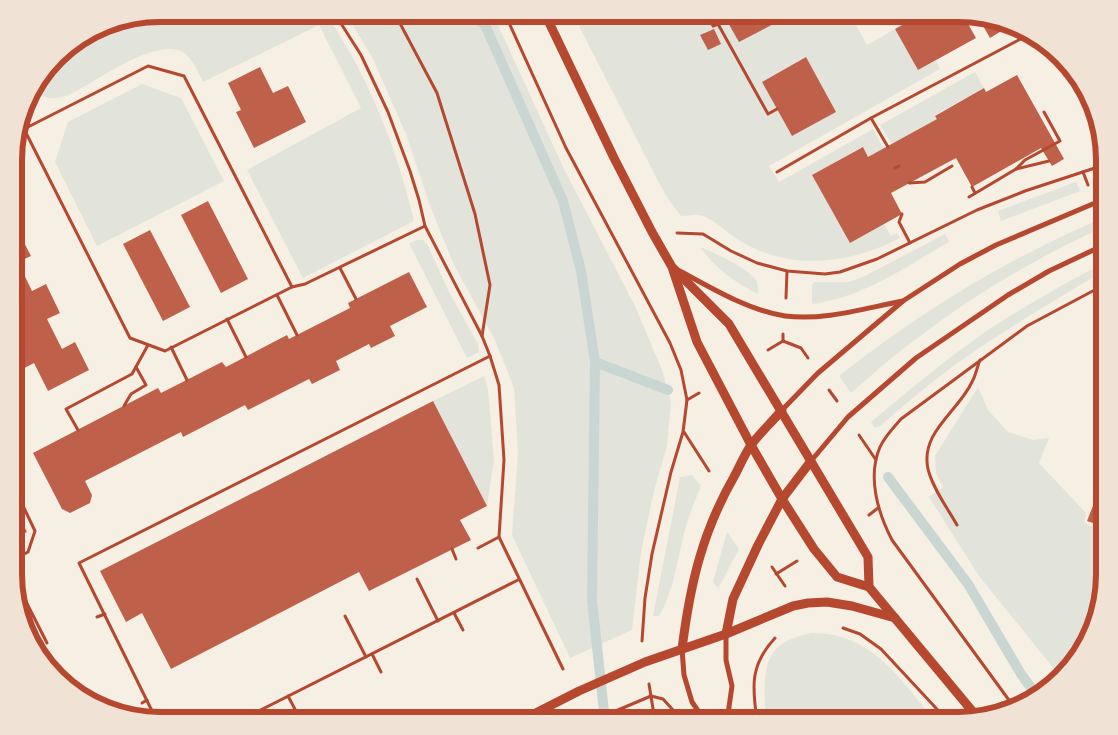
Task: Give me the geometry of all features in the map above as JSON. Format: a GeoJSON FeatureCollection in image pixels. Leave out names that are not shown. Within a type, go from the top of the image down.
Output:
{"type":"FeatureCollection","features":[{"type":"Feature","properties":{"kind":"street"},"geometry":{"type":"LineString","coordinates":[[549,22],[614,158],[672,267],[697,342],[751,445],[782,499],[814,549],[837,577],[869,587],[972,711]]}},
{"type":"Feature","properties":{"kind":"street"},"geometry":{"type":"LineString","coordinates":[[699,712],[692,702],[684,675],[682,649],[687,608],[695,570],[711,521],[751,445],[818,373],[903,301],[960,264],[996,245],[1095,203]]}},
{"type":"Feature","properties":{"kind":"street"},"geometry":{"type":"LineString","coordinates":[[728,712],[732,686],[726,660],[726,634],[733,599],[782,499],[811,461],[848,417],[916,358],[1008,295],[1050,271],[1095,249]]}},
{"type":"Feature","properties":{"kind":"street"},"geometry":{"type":"LineString","coordinates":[[672,267],[727,296],[784,316],[812,317],[828,315],[903,301]]}},
{"type":"Feature","properties":{"kind":"street"},"geometry":{"type":"LineString","coordinates":[[672,267],[729,324],[782,410],[868,557],[869,587]]}},
{"type":"Feature","properties":{"kind":"street"},"geometry":{"type":"LineString","coordinates":[[538,712],[579,691],[645,662],[726,634],[794,606],[827,602],[852,606],[895,618]]}},
{"type":"Feature","properties":{"kind":"path"},"geometry":{"type":"LineString","coordinates":[[340,22],[361,56],[388,112],[410,172],[425,226],[482,336],[490,356],[499,385],[504,460],[498,537],[563,669]]}},
{"type":"Feature","properties":{"kind":"path"},"geometry":{"type":"LineString","coordinates":[[399,22],[437,93],[475,214],[490,285],[482,336]]}},
{"type":"Feature","properties":{"kind":"path"},"geometry":{"type":"LineString","coordinates":[[508,22],[566,148],[670,342],[681,370],[686,400],[683,432],[671,472],[652,554],[642,634]]}},
{"type":"Feature","properties":{"kind":"path"},"geometry":{"type":"LineString","coordinates":[[712,22],[714,26],[718,24],[768,114],[777,109]]}},
{"type":"Feature","properties":{"kind":"path"},"geometry":{"type":"LineString","coordinates":[[777,172],[871,118],[1022,39]]}},
{"type":"Feature","properties":{"kind":"path"},"geometry":{"type":"LineString","coordinates":[[27,128],[148,66],[184,76],[292,287]]}},
{"type":"Feature","properties":{"kind":"path"},"geometry":{"type":"LineString","coordinates":[[1016,170],[1025,160],[1060,141],[1044,112]]}},
{"type":"Feature","properties":{"kind":"path"},"geometry":{"type":"LineString","coordinates":[[871,118],[888,147]]}},
{"type":"Feature","properties":{"kind":"path"},"geometry":{"type":"LineString","coordinates":[[26,132],[130,338],[165,351],[277,294],[340,268],[425,226]]}},
{"type":"Feature","properties":{"kind":"path"},"geometry":{"type":"LineString","coordinates":[[969,197],[1009,173],[1049,161]]}},
{"type":"Feature","properties":{"kind":"path"},"geometry":{"type":"LineString","coordinates":[[909,184],[925,182],[951,167],[947,163]]}},
{"type":"Feature","properties":{"kind":"path"},"geometry":{"type":"LineString","coordinates":[[1006,168],[1009,173]]}},
{"type":"Feature","properties":{"kind":"path"},"geometry":{"type":"LineString","coordinates":[[703,234],[756,263],[787,271],[825,274],[840,272],[878,259],[985,207],[1095,168]]}},
{"type":"Feature","properties":{"kind":"path"},"geometry":{"type":"LineString","coordinates":[[1083,172],[1090,190]]}},
{"type":"Feature","properties":{"kind":"path"},"geometry":{"type":"LineString","coordinates":[[972,187],[975,192]]}},
{"type":"Feature","properties":{"kind":"path"},"geometry":{"type":"LineString","coordinates":[[902,214],[899,222],[910,243]]}},
{"type":"Feature","properties":{"kind":"path"},"geometry":{"type":"LineString","coordinates":[[340,268],[356,299]]}},
{"type":"Feature","properties":{"kind":"path"},"geometry":{"type":"LineString","coordinates":[[785,304],[787,271]]}},
{"type":"Feature","properties":{"kind":"path"},"geometry":{"type":"LineString","coordinates":[[1010,702],[892,540],[882,521],[878,508],[876,460],[880,447],[901,419],[1027,326],[1095,289]]}},
{"type":"Feature","properties":{"kind":"path"},"geometry":{"type":"LineString","coordinates":[[277,294],[297,335]]}},
{"type":"Feature","properties":{"kind":"path"},"geometry":{"type":"LineString","coordinates":[[227,319],[246,357]]}},
{"type":"Feature","properties":{"kind":"path"},"geometry":{"type":"LineString","coordinates":[[783,341],[784,326]]}},
{"type":"Feature","properties":{"kind":"path"},"geometry":{"type":"LineString","coordinates":[[763,353],[783,341]]}},
{"type":"Feature","properties":{"kind":"path"},"geometry":{"type":"LineString","coordinates":[[783,341],[801,348],[809,360]]}},
{"type":"Feature","properties":{"kind":"path"},"geometry":{"type":"LineString","coordinates":[[78,430],[66,409],[132,374],[148,345]]}},
{"type":"Feature","properties":{"kind":"path"},"geometry":{"type":"LineString","coordinates":[[171,347],[188,380]]}},
{"type":"Feature","properties":{"kind":"path"},"geometry":{"type":"LineString","coordinates":[[153,712],[79,563],[490,356]]}},
{"type":"Feature","properties":{"kind":"path"},"geometry":{"type":"LineString","coordinates":[[956,525],[928,469],[928,447],[937,428],[972,383],[980,359]]}},
{"type":"Feature","properties":{"kind":"path"},"geometry":{"type":"LineString","coordinates":[[124,406],[131,394],[146,385],[136,367]]}},
{"type":"Feature","properties":{"kind":"path"},"geometry":{"type":"LineString","coordinates":[[828,387],[839,404]]}},
{"type":"Feature","properties":{"kind":"path"},"geometry":{"type":"LineString","coordinates":[[686,400],[704,390]]}},
{"type":"Feature","properties":{"kind":"path"},"geometry":{"type":"LineString","coordinates":[[683,432],[709,471]]}},
{"type":"Feature","properties":{"kind":"path"},"geometry":{"type":"LineString","coordinates":[[859,434],[876,460]]}},
{"type":"Feature","properties":{"kind":"path"},"geometry":{"type":"LineString","coordinates":[[22,504],[35,531],[28,552],[22,555]]}},
{"type":"Feature","properties":{"kind":"path"},"geometry":{"type":"LineString","coordinates":[[862,519],[878,508]]}},
{"type":"Feature","properties":{"kind":"path"},"geometry":{"type":"LineString","coordinates":[[478,548],[498,537]]}},
{"type":"Feature","properties":{"kind":"path"},"geometry":{"type":"LineString","coordinates":[[452,549],[456,559]]}},
{"type":"Feature","properties":{"kind":"path"},"geometry":{"type":"LineString","coordinates":[[789,593],[776,574],[803,556]]}},
{"type":"Feature","properties":{"kind":"path"},"geometry":{"type":"LineString","coordinates":[[418,579],[438,621]]}},
{"type":"Feature","properties":{"kind":"path"},"geometry":{"type":"LineString","coordinates":[[257,712],[518,580]]}},
{"type":"Feature","properties":{"kind":"path"},"geometry":{"type":"LineString","coordinates":[[25,599],[47,642]]}},
{"type":"Feature","properties":{"kind":"path"},"geometry":{"type":"LineString","coordinates":[[454,612],[463,630]]}},
{"type":"Feature","properties":{"kind":"path"},"geometry":{"type":"LineString","coordinates":[[97,618],[104,614]]}},
{"type":"Feature","properties":{"kind":"path"},"geometry":{"type":"LineString","coordinates":[[345,616],[366,657]]}},
{"type":"Feature","properties":{"kind":"path"},"geometry":{"type":"LineString","coordinates":[[835,626],[860,634],[881,649],[940,712]]}},
{"type":"Feature","properties":{"kind":"path"},"geometry":{"type":"LineString","coordinates":[[756,712],[753,677],[760,655],[776,637]]}},
{"type":"Feature","properties":{"kind":"path"},"geometry":{"type":"LineString","coordinates":[[372,654],[381,672]]}},
{"type":"Feature","properties":{"kind":"path"},"geometry":{"type":"LineString","coordinates":[[288,696],[296,712]]}},
{"type":"Feature","properties":{"kind":"path"},"geometry":{"type":"LineString","coordinates":[[613,712],[651,696],[654,712]]}},
{"type":"Feature","properties":{"kind":"path"},"geometry":{"type":"LineString","coordinates":[[142,703],[147,700]]}},
{"type":"Feature","properties":{"kind":"shaded area"},"geometry":{"type":"Polygon","coordinates":[[[160,22],[331,22],[355,62],[379,113],[399,166],[414,221],[303,278],[247,170],[361,108],[319,25],[203,82],[193,63],[184,53],[174,49],[162,50],[134,59],[66,96],[50,98],[39,95],[46,84],[76,51],[99,37],[125,27],[160,22]]]}},
{"type":"Feature","properties":{"kind":"shaded area"},"geometry":{"type":"Polygon","coordinates":[[[351,22],[497,22],[564,169],[635,306],[662,370],[671,402],[667,446],[654,491],[641,552],[632,630],[570,658],[512,535],[518,453],[514,388],[495,340],[454,265],[430,206],[406,134],[372,57],[351,22]]]}},
{"type":"Feature","properties":{"kind":"shaded area"},"geometry":{"type":"Polygon","coordinates":[[[577,22],[854,22],[867,45],[895,29],[918,70],[936,61],[940,69],[769,166],[779,182],[873,129],[884,149],[868,157],[862,147],[813,175],[884,224],[891,236],[897,233],[900,238],[881,247],[862,254],[821,261],[780,257],[742,242],[706,217],[700,215],[681,216],[668,199],[577,22]],[[805,57],[762,82],[792,136],[836,112],[805,57]]]}},
{"type":"Feature","properties":{"kind":"shaded area"},"geometry":{"type":"Polygon","coordinates":[[[975,72],[984,88],[935,115],[937,119],[892,144],[880,125],[975,72]]]}},
{"type":"Feature","properties":{"kind":"shaded area"},"geometry":{"type":"Polygon","coordinates":[[[142,84],[181,98],[224,181],[97,246],[55,162],[68,122],[142,84]]]}},
{"type":"Feature","properties":{"kind":"shaded area"},"geometry":{"type":"Polygon","coordinates":[[[1076,182],[1080,191],[1001,221],[998,211],[1076,182]]]}},
{"type":"Feature","properties":{"kind":"shaded area"},"geometry":{"type":"Polygon","coordinates":[[[1095,221],[1095,231],[1029,265],[962,306],[901,350],[851,393],[839,376],[900,331],[963,290],[1028,253],[1095,221]]]}},
{"type":"Feature","properties":{"kind":"shaded area"},"geometry":{"type":"Polygon","coordinates":[[[945,234],[949,242],[884,280],[831,301],[812,304],[812,285],[814,282],[849,282],[865,276],[945,234]]]}},
{"type":"Feature","properties":{"kind":"shaded area"},"geometry":{"type":"Polygon","coordinates":[[[423,240],[427,244],[449,292],[478,344],[479,352],[467,358],[409,243],[423,240]]]}},
{"type":"Feature","properties":{"kind":"shaded area"},"geometry":{"type":"Polygon","coordinates":[[[700,247],[748,272],[757,282],[758,294],[726,274],[712,262],[700,247]]]}},
{"type":"Feature","properties":{"kind":"shaded area"},"geometry":{"type":"Polygon","coordinates":[[[1095,268],[1095,276],[977,350],[928,385],[879,427],[874,427],[871,422],[985,332],[1095,268]]]}},
{"type":"Feature","properties":{"kind":"shaded area"},"geometry":{"type":"Polygon","coordinates":[[[484,376],[488,389],[494,460],[487,506],[433,401],[484,376]]]}},
{"type":"Feature","properties":{"kind":"shaded area"},"geometry":{"type":"Polygon","coordinates":[[[978,387],[988,410],[1008,432],[1033,440],[1049,438],[1039,463],[1086,513],[1084,523],[1095,527],[1095,584],[1093,601],[1081,636],[1067,659],[1056,671],[979,576],[929,497],[943,487],[936,473],[935,456],[978,387]]]}},
{"type":"Feature","properties":{"kind":"shaded area"},"geometry":{"type":"Polygon","coordinates":[[[692,475],[701,486],[686,528],[668,596],[659,616],[653,616],[680,477],[692,475]]]}},
{"type":"Feature","properties":{"kind":"shaded area"},"geometry":{"type":"Polygon","coordinates":[[[727,532],[739,549],[719,587],[713,582],[727,532]]]}},
{"type":"Feature","properties":{"kind":"shaded area"},"geometry":{"type":"Polygon","coordinates":[[[811,633],[832,635],[851,640],[868,649],[896,674],[928,712],[766,712],[765,683],[768,664],[776,649],[793,638],[811,633]]]}},
{"type":"Feature","properties":{"kind":"building"},"geometry":{"type":"Polygon","coordinates":[[[728,22],[777,22],[739,42],[728,22]]]}},
{"type":"Feature","properties":{"kind":"building"},"geometry":{"type":"Polygon","coordinates":[[[907,22],[958,22],[968,23],[976,38],[918,70],[895,29],[907,22]]]}},
{"type":"Feature","properties":{"kind":"building"},"geometry":{"type":"Polygon","coordinates":[[[983,25],[1002,30],[990,38],[983,25]]]}},
{"type":"Feature","properties":{"kind":"building"},"geometry":{"type":"Polygon","coordinates":[[[714,29],[721,44],[708,50],[700,35],[714,29]]]}},
{"type":"Feature","properties":{"kind":"building"},"geometry":{"type":"Polygon","coordinates":[[[806,57],[836,112],[792,136],[762,82],[806,57]]]}},
{"type":"Feature","properties":{"kind":"building"},"geometry":{"type":"Polygon","coordinates":[[[1058,66],[1067,76],[1064,77],[1058,66]]]}},
{"type":"Feature","properties":{"kind":"building"},"geometry":{"type":"Polygon","coordinates":[[[260,67],[273,93],[288,86],[306,122],[254,148],[236,112],[241,110],[228,83],[260,67]]]}},
{"type":"Feature","properties":{"kind":"building"},"geometry":{"type":"Polygon","coordinates":[[[1017,75],[1064,159],[1052,166],[1041,148],[972,187],[956,158],[891,193],[902,214],[850,243],[812,175],[863,147],[868,157],[937,119],[935,116],[984,88],[986,92],[1017,75]]]}},
{"type":"Feature","properties":{"kind":"building"},"geometry":{"type":"Polygon","coordinates":[[[208,201],[248,279],[221,293],[181,215],[208,201]]]}},
{"type":"Feature","properties":{"kind":"building"},"geometry":{"type":"Polygon","coordinates":[[[150,230],[190,307],[163,321],[123,244],[150,230]]]}},
{"type":"Feature","properties":{"kind":"building"},"geometry":{"type":"Polygon","coordinates":[[[22,239],[31,256],[22,260],[22,239]]]}},
{"type":"Feature","properties":{"kind":"building"},"geometry":{"type":"Polygon","coordinates":[[[22,270],[32,291],[46,284],[60,313],[47,319],[62,349],[75,342],[89,370],[48,391],[34,363],[22,369],[22,270]]]}},
{"type":"Feature","properties":{"kind":"building"},"geometry":{"type":"Polygon","coordinates":[[[409,272],[427,307],[390,326],[395,336],[371,348],[369,344],[336,361],[340,370],[312,384],[309,379],[248,410],[245,405],[183,437],[181,432],[85,481],[92,495],[90,503],[70,513],[62,509],[33,453],[158,388],[161,393],[222,362],[226,367],[287,335],[289,339],[350,308],[348,303],[409,272]]]}},
{"type":"Feature","properties":{"kind":"building"},"geometry":{"type":"Polygon","coordinates":[[[433,401],[487,506],[460,520],[471,540],[369,591],[359,572],[171,669],[142,613],[126,622],[100,571],[433,401]]]}},
{"type":"Feature","properties":{"kind":"building"},"geometry":{"type":"Polygon","coordinates":[[[1095,501],[1095,524],[1087,521],[1095,501]]]}},
{"type":"Feature","properties":{"kind":"building"},"geometry":{"type":"Polygon","coordinates":[[[22,522],[27,532],[22,534],[22,522]]]}},
{"type":"Feature","properties":{"kind":"waterway"},"geometry":{"type":"LineString","coordinates":[[482,22],[485,25],[563,201],[581,271],[595,362],[668,390]]}},
{"type":"Feature","properties":{"kind":"waterway"},"geometry":{"type":"LineString","coordinates":[[595,362],[592,600],[604,712]]}},
{"type":"Feature","properties":{"kind":"waterway"},"geometry":{"type":"LineString","coordinates":[[888,477],[968,584],[1021,674],[1033,690]]}}]}
